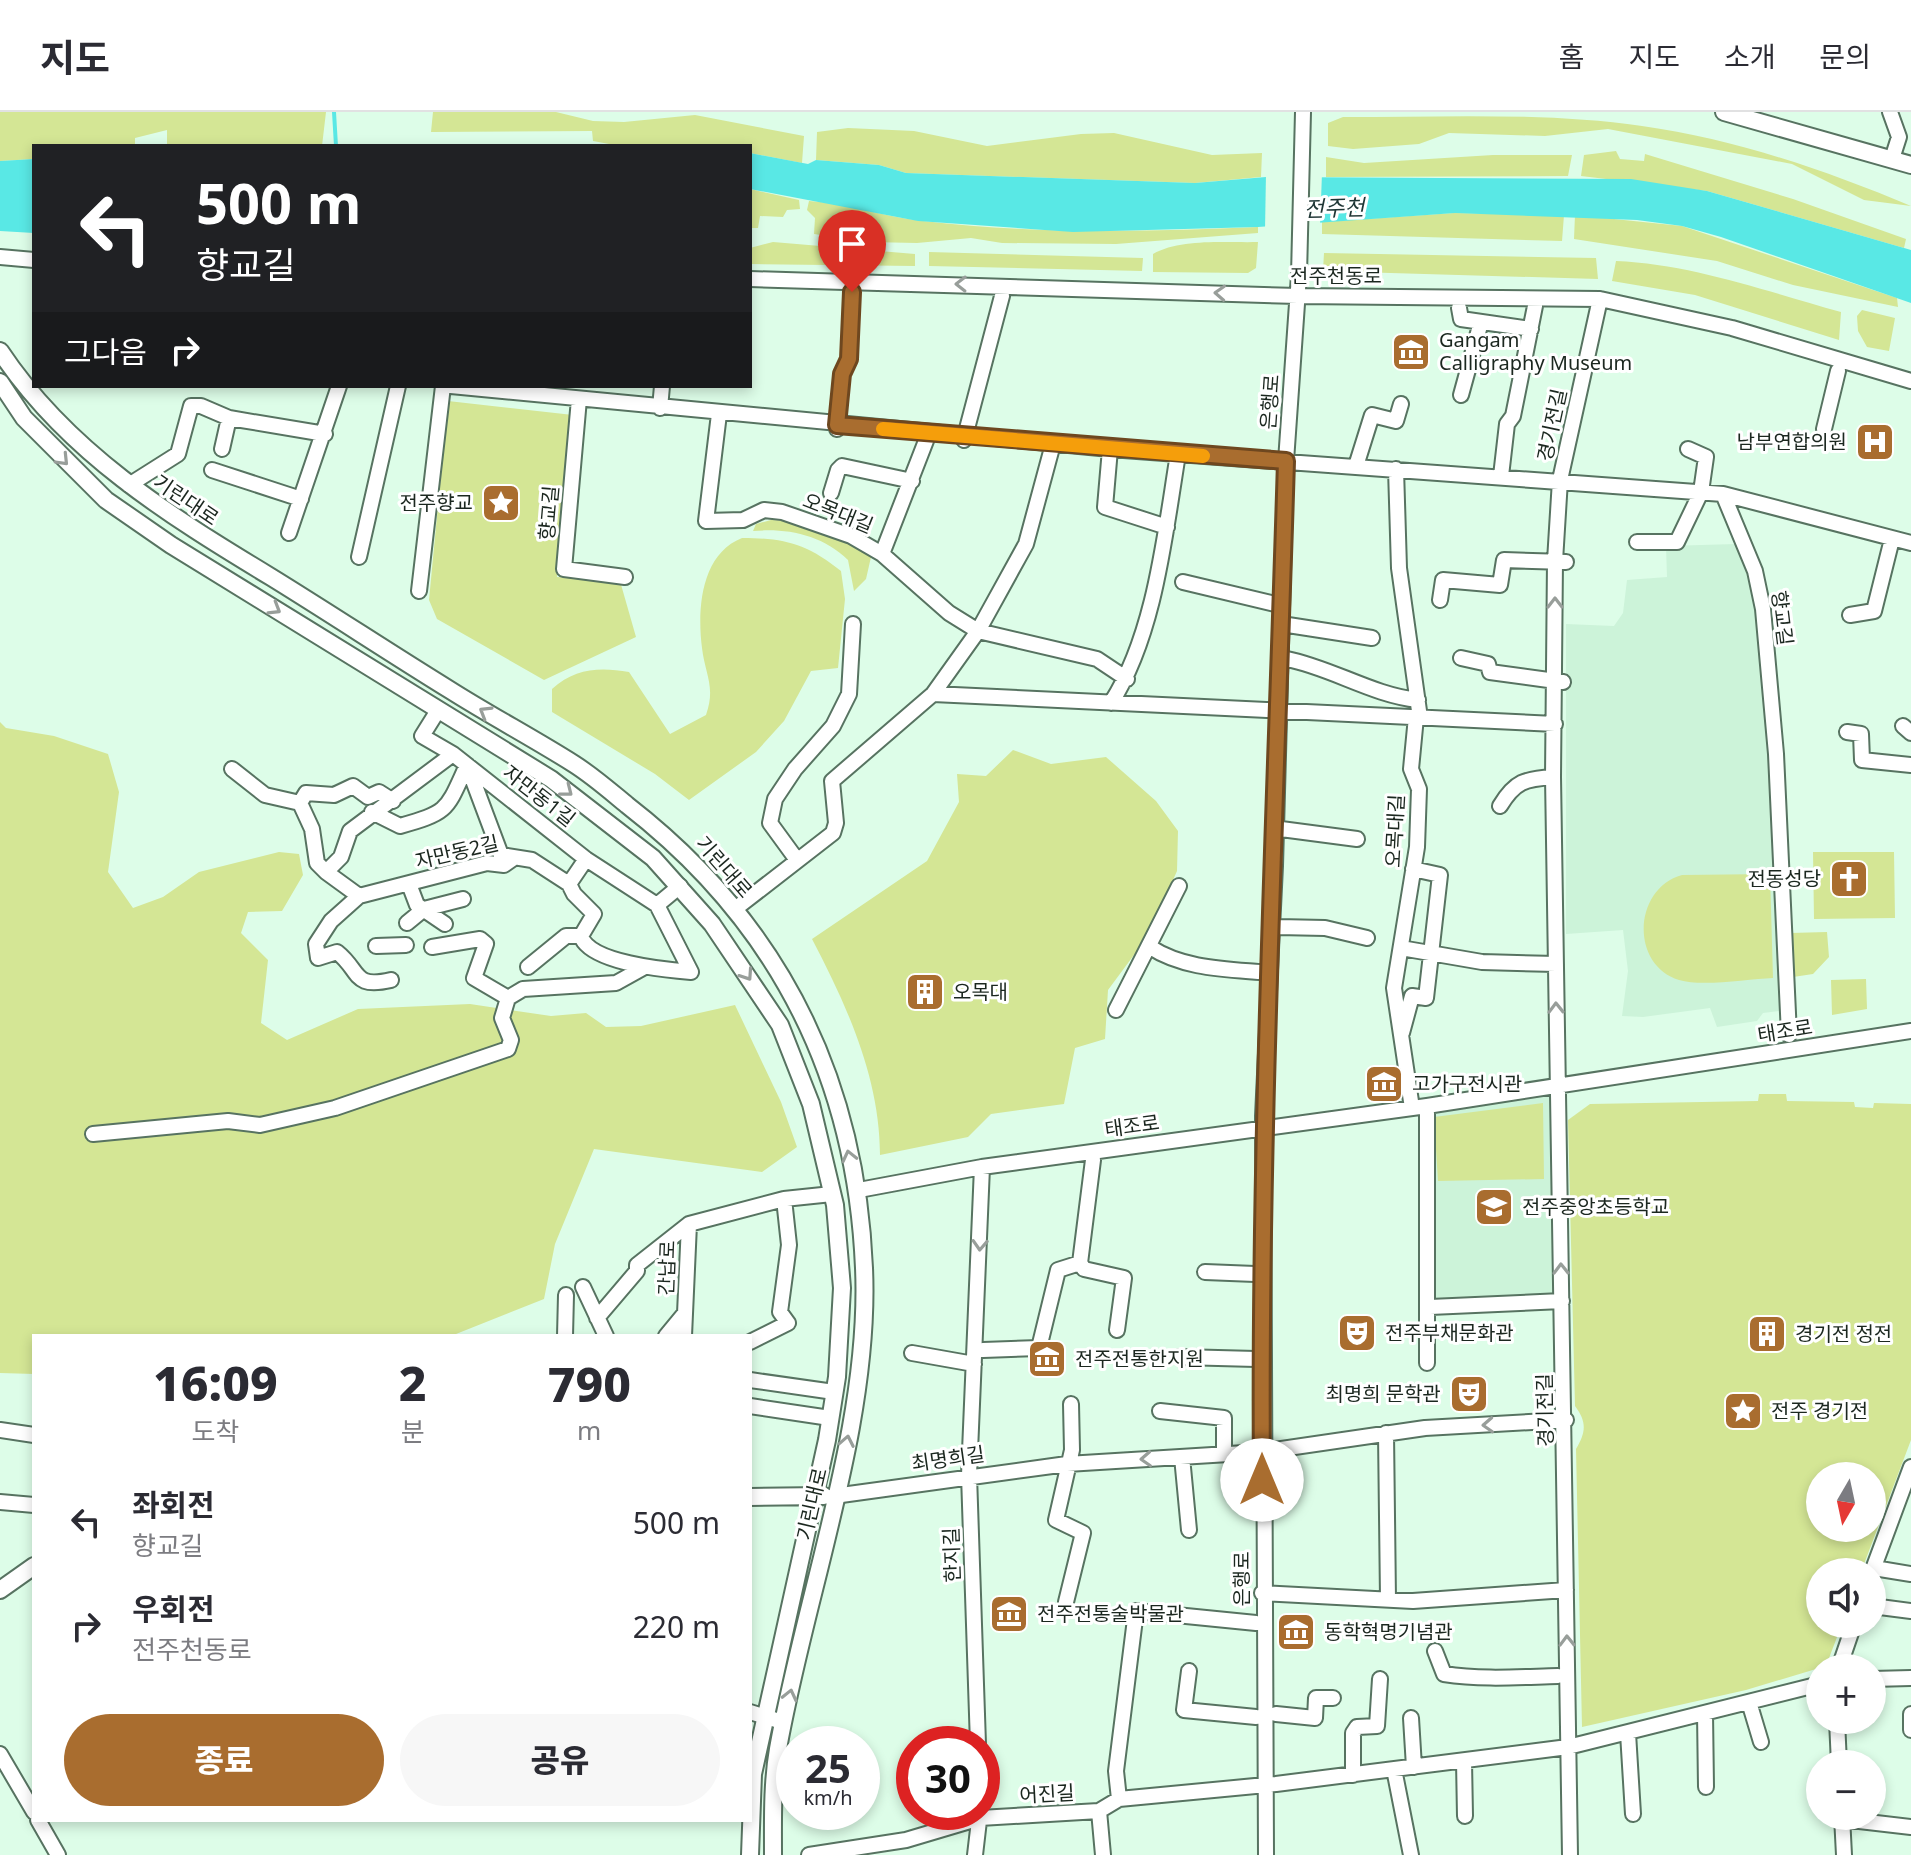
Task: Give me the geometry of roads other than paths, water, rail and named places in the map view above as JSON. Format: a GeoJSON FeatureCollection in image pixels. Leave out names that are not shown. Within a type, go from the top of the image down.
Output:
{"type":"FeatureCollection","features":[{"type":"Feature","properties":{"kind":"street"},"geometry":{"type":"LineString","coordinates":[[1724,112],[1911,165]]}},
{"type":"Feature","properties":{"kind":"street"},"geometry":{"type":"LineString","coordinates":[[1890,112],[1899,137],[1892,159]]}},
{"type":"Feature","properties":{"kind":"street","name":"은행로"},"geometry":{"type":"LineString","coordinates":[[1266,1855],[1261,1452],[1263,1127],[1286,461],[1298,296],[1303,119]]}},
{"type":"Feature","properties":{"kind":"street"},"geometry":{"type":"LineString","coordinates":[[0,257],[32,260]]}},
{"type":"Feature","properties":{"kind":"street","name":"전주천동로"},"geometry":{"type":"LineString","coordinates":[[752,279],[1298,296],[1600,299],[1732,328],[1911,381]]}},
{"type":"Feature","properties":{"kind":"street"},"geometry":{"type":"LineString","coordinates":[[837,427],[842,374],[849,359],[852,292]]}},
{"type":"Feature","properties":{"kind":"street"},"geometry":{"type":"LineString","coordinates":[[965,438],[1002,296]]}},
{"type":"Feature","properties":{"kind":"street","name":"경기전길"},"geometry":{"type":"LineString","coordinates":[[1570,1855],[1566,1420],[1553,777],[1559,681],[1560,480],[1600,299]]}},
{"type":"Feature","properties":{"kind":"street"},"geometry":{"type":"LineString","coordinates":[[1501,476],[1507,424],[1513,416],[1535,306]]}},
{"type":"Feature","properties":{"kind":"street"},"geometry":{"type":"LineString","coordinates":[[1459,308],[1461,319],[1531,329]]}},
{"type":"Feature","properties":{"kind":"street"},"geometry":{"type":"LineString","coordinates":[[1461,395],[1481,322]]}},
{"type":"Feature","properties":{"kind":"street","name":"기린대로"},"geometry":{"type":"LineString","coordinates":[[0,351],[46,409],[88,452],[129,485],[194,531],[575,764],[677,843],[735,909],[803,1010],[834,1089],[859,1190],[865,1273],[860,1362],[774,1774],[773,1855]]}},
{"type":"Feature","properties":{"kind":"street"},"geometry":{"type":"LineString","coordinates":[[1824,429],[1838,371]]}},
{"type":"Feature","properties":{"kind":"street","name":"기린대로"},"geometry":{"type":"LineString","coordinates":[[0,382],[24,418],[106,500],[171,545],[437,712],[551,779],[653,858],[712,924],[780,1025],[811,1104],[832,1194],[842,1288],[830,1418],[757,1715],[752,1777]]}},
{"type":"Feature","properties":{"kind":"street"},"geometry":{"type":"LineString","coordinates":[[289,533],[338,388]]}},
{"type":"Feature","properties":{"kind":"street"},"geometry":{"type":"LineString","coordinates":[[359,557],[398,388]]}},
{"type":"Feature","properties":{"kind":"street"},"geometry":{"type":"LineString","coordinates":[[419,591],[443,388]]}},
{"type":"Feature","properties":{"kind":"street"},"geometry":{"type":"LineString","coordinates":[[493,388],[582,395],[660,408],[837,427],[1723,494],[1911,543]]}},
{"type":"Feature","properties":{"kind":"street"},"geometry":{"type":"LineString","coordinates":[[660,408],[662,388]]}},
{"type":"Feature","properties":{"kind":"street","name":"향교길"},"geometry":{"type":"LineString","coordinates":[[582,395],[564,569],[625,577]]}},
{"type":"Feature","properties":{"kind":"street"},"geometry":{"type":"LineString","coordinates":[[1356,466],[1372,415],[1396,421],[1401,404]]}},
{"type":"Feature","properties":{"kind":"street"},"geometry":{"type":"LineString","coordinates":[[129,485],[178,454],[191,406],[201,406],[229,418],[325,434]]}},
{"type":"Feature","properties":{"kind":"street","name":"오목대길"},"geometry":{"type":"LineString","coordinates":[[719,414],[706,521],[743,520],[764,510],[782,512],[851,536],[882,554],[949,613],[978,631],[1097,659],[1127,679]]}},
{"type":"Feature","properties":{"kind":"street"},"geometry":{"type":"LineString","coordinates":[[222,449],[229,418]]}},
{"type":"Feature","properties":{"kind":"street"},"geometry":{"type":"LineString","coordinates":[[882,554],[929,433]]}},
{"type":"Feature","properties":{"kind":"street"},"geometry":{"type":"LineString","coordinates":[[735,909],[833,833],[836,823],[832,781],[933,694],[978,631],[1026,544],[1053,444]]}},
{"type":"Feature","properties":{"kind":"street"},"geometry":{"type":"LineString","coordinates":[[1110,449],[1105,507],[1167,527]]}},
{"type":"Feature","properties":{"kind":"street"},"geometry":{"type":"LineString","coordinates":[[1637,542],[1677,542],[1701,492],[1706,457],[1688,449]]}},
{"type":"Feature","properties":{"kind":"street"},"geometry":{"type":"LineString","coordinates":[[1111,703],[1127,679],[1155,583],[1178,454]]}},
{"type":"Feature","properties":{"kind":"street"},"geometry":{"type":"LineString","coordinates":[[831,493],[842,466],[912,481]]}},
{"type":"Feature","properties":{"kind":"street","name":"오목대길"},"geometry":{"type":"LineString","coordinates":[[1396,469],[1399,568],[1418,700],[1411,769],[1419,789],[1413,869],[1401,948]]}},
{"type":"Feature","properties":{"kind":"street"},"geometry":{"type":"LineString","coordinates":[[212,470],[301,499]]}},
{"type":"Feature","properties":{"kind":"street","name":"향교길"},"geometry":{"type":"LineString","coordinates":[[1723,494],[1755,571],[1763,609],[1776,754]]}},
{"type":"Feature","properties":{"kind":"street"},"geometry":{"type":"LineString","coordinates":[[1850,615],[1874,611],[1892,539]]}},
{"type":"Feature","properties":{"kind":"street"},"geometry":{"type":"LineString","coordinates":[[1440,600],[1443,580],[1500,585],[1504,560],[1561,562]]}},
{"type":"Feature","properties":{"kind":"street"},"geometry":{"type":"LineString","coordinates":[[1183,582],[1275,604]]}},
{"type":"Feature","properties":{"kind":"street"},"geometry":{"type":"LineString","coordinates":[[797,860],[770,823],[775,799],[795,769],[833,726],[849,694],[853,624]]}},
{"type":"Feature","properties":{"kind":"street"},"geometry":{"type":"LineString","coordinates":[[1288,625],[1372,638]]}},
{"type":"Feature","properties":{"kind":"street"},"geometry":{"type":"LineString","coordinates":[[1461,658],[1488,664],[1490,672],[1559,681]]}},
{"type":"Feature","properties":{"kind":"street"},"geometry":{"type":"LineString","coordinates":[[1287,659],[1316,665],[1402,698],[1418,700]]}},
{"type":"Feature","properties":{"kind":"street"},"geometry":{"type":"LineString","coordinates":[[933,694],[1555,724]]}},
{"type":"Feature","properties":{"kind":"street","name":"자만동1길"},"geometry":{"type":"LineString","coordinates":[[437,712],[422,736],[453,754],[586,859]]}},
{"type":"Feature","properties":{"kind":"street"},"geometry":{"type":"LineString","coordinates":[[1847,732],[1861,734],[1862,760],[1911,765]]}},
{"type":"Feature","properties":{"kind":"street"},"geometry":{"type":"LineString","coordinates":[[326,872],[341,857],[350,831],[453,754]]}},
{"type":"Feature","properties":{"kind":"street","name":"태조로"},"geometry":{"type":"LineString","coordinates":[[1776,754],[1789,1035]]}},
{"type":"Feature","properties":{"kind":"street"},"geometry":{"type":"LineString","coordinates":[[372,812],[400,826],[437,815],[451,800],[467,765]]}},
{"type":"Feature","properties":{"kind":"street","name":"자만동2길"},"geometry":{"type":"LineString","coordinates":[[467,765],[501,855],[532,860],[569,884],[574,894],[594,914],[581,936]]}},
{"type":"Feature","properties":{"kind":"street"},"geometry":{"type":"LineString","coordinates":[[232,769],[265,795],[300,803]]}},
{"type":"Feature","properties":{"kind":"street"},"geometry":{"type":"LineString","coordinates":[[1500,806],[1513,785],[1526,779],[1553,777]]}},
{"type":"Feature","properties":{"kind":"street"},"geometry":{"type":"LineString","coordinates":[[300,803],[306,793],[334,795],[353,786],[368,797],[379,792],[393,801]]}},
{"type":"Feature","properties":{"kind":"street"},"geometry":{"type":"LineString","coordinates":[[300,803],[312,829],[317,863],[359,896]]}},
{"type":"Feature","properties":{"kind":"street"},"geometry":{"type":"LineString","coordinates":[[1281,829],[1357,839]]}},
{"type":"Feature","properties":{"kind":"street","name":"자만동2길"},"geometry":{"type":"LineString","coordinates":[[391,980],[371,985],[356,978],[348,961],[337,952],[318,958],[316,944],[331,921],[359,896],[487,863],[504,865],[514,858]]}},
{"type":"Feature","properties":{"kind":"street"},"geometry":{"type":"LineString","coordinates":[[528,967],[566,936],[581,936],[583,944],[592,950],[643,968],[691,972],[657,905],[586,859],[569,884]]}},
{"type":"Feature","properties":{"kind":"street"},"geometry":{"type":"LineString","coordinates":[[1400,1039],[1412,996],[1426,998],[1440,875],[1413,869]]}},
{"type":"Feature","properties":{"kind":"street","name":"자만동2길"},"geometry":{"type":"LineString","coordinates":[[409,884],[422,911]]}},
{"type":"Feature","properties":{"kind":"street"},"geometry":{"type":"LineString","coordinates":[[657,905],[680,886]]}},
{"type":"Feature","properties":{"kind":"street"},"geometry":{"type":"LineString","coordinates":[[1116,1010],[1179,886]]}},
{"type":"Feature","properties":{"kind":"street"},"geometry":{"type":"LineString","coordinates":[[407,923],[422,911],[463,899]]}},
{"type":"Feature","properties":{"kind":"street"},"geometry":{"type":"LineString","coordinates":[[422,911],[445,924]]}},
{"type":"Feature","properties":{"kind":"street"},"geometry":{"type":"LineString","coordinates":[[1278,927],[1325,928],[1367,938]]}},
{"type":"Feature","properties":{"kind":"street"},"geometry":{"type":"LineString","coordinates":[[432,947],[480,939],[486,944],[474,978],[508,998]]}},
{"type":"Feature","properties":{"kind":"street"},"geometry":{"type":"LineString","coordinates":[[376,946],[406,945]]}},
{"type":"Feature","properties":{"kind":"street"},"geometry":{"type":"LineString","coordinates":[[1150,947],[1168,959],[1181,962],[1260,972]]}},
{"type":"Feature","properties":{"kind":"street"},"geometry":{"type":"LineString","coordinates":[[1427,1363],[1430,1307],[1420,1107],[1400,1039],[1394,988],[1401,948],[1482,962],[1556,964]]}},
{"type":"Feature","properties":{"kind":"street"},"geometry":{"type":"LineString","coordinates":[[93,1134],[228,1121],[260,1125],[335,1108],[508,1049],[511,1040],[502,1018],[508,998],[523,989],[616,983],[643,968]]}},
{"type":"Feature","properties":{"kind":"street","name":"태조로"},"geometry":{"type":"LineString","coordinates":[[859,1190],[982,1167],[1420,1107],[1911,1031]]}},
{"type":"Feature","properties":{"kind":"street","name":"태조로"},"geometry":{"type":"LineString","coordinates":[[1080,1263],[1093,1160]]}},
{"type":"Feature","properties":{"kind":"street","name":"한지길"},"geometry":{"type":"LineString","coordinates":[[977,1726],[969,1475],[982,1167]]}},
{"type":"Feature","properties":{"kind":"street"},"geometry":{"type":"LineString","coordinates":[[597,1318],[637,1271],[637,1265],[689,1224],[784,1199],[832,1194]]}},
{"type":"Feature","properties":{"kind":"street"},"geometry":{"type":"LineString","coordinates":[[752,1341],[788,1323],[780,1312],[789,1245],[784,1199]]}},
{"type":"Feature","properties":{"kind":"street","name":"간납로"},"geometry":{"type":"LineString","coordinates":[[684,1334],[689,1224]]}},
{"type":"Feature","properties":{"kind":"street"},"geometry":{"type":"LineString","coordinates":[[983,1350],[1039,1348],[1058,1270],[1080,1263],[1084,1269],[1124,1278],[1117,1330]]}},
{"type":"Feature","properties":{"kind":"street"},"geometry":{"type":"LineString","coordinates":[[1205,1272],[1255,1274]]}},
{"type":"Feature","properties":{"kind":"street"},"geometry":{"type":"LineString","coordinates":[[583,1287],[605,1334]]}},
{"type":"Feature","properties":{"kind":"street"},"geometry":{"type":"LineString","coordinates":[[565,1334],[566,1295]]}},
{"type":"Feature","properties":{"kind":"street"},"geometry":{"type":"LineString","coordinates":[[1430,1307],[1562,1301]]}},
{"type":"Feature","properties":{"kind":"street","name":"간납로"},"geometry":{"type":"LineString","coordinates":[[668,1334],[685,1313]]}},
{"type":"Feature","properties":{"kind":"street"},"geometry":{"type":"LineString","coordinates":[[912,1353],[974,1364]]}},
{"type":"Feature","properties":{"kind":"street"},"geometry":{"type":"LineString","coordinates":[[1180,1357],[1256,1359]]}},
{"type":"Feature","properties":{"kind":"street"},"geometry":{"type":"LineString","coordinates":[[752,1380],[834,1392]]}},
{"type":"Feature","properties":{"kind":"street"},"geometry":{"type":"LineString","coordinates":[[1066,1602],[1068,1576],[1083,1533],[1056,1520],[1072,1450],[1071,1404]]}},
{"type":"Feature","properties":{"kind":"street"},"geometry":{"type":"LineString","coordinates":[[752,1406],[830,1418]]}},
{"type":"Feature","properties":{"kind":"street"},"geometry":{"type":"LineString","coordinates":[[1160,1411],[1224,1418],[1224,1454]]}},
{"type":"Feature","properties":{"kind":"street","name":"최명희길"},"geometry":{"type":"LineString","coordinates":[[834,1496],[969,1475],[1067,1464],[1261,1452],[1386,1433],[1566,1420]]}},
{"type":"Feature","properties":{"kind":"street"},"geometry":{"type":"LineString","coordinates":[[0,1430],[32,1435]]}},
{"type":"Feature","properties":{"kind":"street"},"geometry":{"type":"LineString","coordinates":[[1386,1433],[1388,1599]]}},
{"type":"Feature","properties":{"kind":"street"},"geometry":{"type":"LineString","coordinates":[[1182,1457],[1189,1530]]}},
{"type":"Feature","properties":{"kind":"street"},"geometry":{"type":"LineString","coordinates":[[1880,1558],[1911,1467]]}},
{"type":"Feature","properties":{"kind":"street"},"geometry":{"type":"LineString","coordinates":[[752,1497],[834,1496]]}},
{"type":"Feature","properties":{"kind":"street"},"geometry":{"type":"LineString","coordinates":[[0,1502],[32,1505]]}},
{"type":"Feature","properties":{"kind":"street"},"geometry":{"type":"LineString","coordinates":[[0,1590],[32,1567]]}},
{"type":"Feature","properties":{"kind":"street"},"geometry":{"type":"LineString","coordinates":[[1886,1572],[1911,1574]]}},
{"type":"Feature","properties":{"kind":"street"},"geometry":{"type":"LineString","coordinates":[[1262,1593],[1413,1601],[1566,1590]]}},
{"type":"Feature","properties":{"kind":"street"},"geometry":{"type":"LineString","coordinates":[[1886,1608],[1911,1611]]}},
{"type":"Feature","properties":{"kind":"street","name":"은행로"},"geometry":{"type":"LineString","coordinates":[[1119,1799],[1116,1771],[1136,1611],[1256,1623]]}},
{"type":"Feature","properties":{"kind":"street"},"geometry":{"type":"LineString","coordinates":[[1435,1651],[1444,1674],[1477,1674],[1502,1680],[1558,1676]]}},
{"type":"Feature","properties":{"kind":"street"},"geometry":{"type":"LineString","coordinates":[[1189,1671],[1184,1710],[1256,1717]]}},
{"type":"Feature","properties":{"kind":"street"},"geometry":{"type":"LineString","coordinates":[[1886,1679],[1911,1678]]}},
{"type":"Feature","properties":{"kind":"street"},"geometry":{"type":"LineString","coordinates":[[1353,1775],[1353,1733],[1357,1727],[1377,1726],[1380,1679]]}},
{"type":"Feature","properties":{"kind":"street","name":"어진길"},"geometry":{"type":"LineString","coordinates":[[1000,1814],[1099,1811],[1119,1799],[1353,1775],[1568,1747],[1806,1688]]}},
{"type":"Feature","properties":{"kind":"street"},"geometry":{"type":"LineString","coordinates":[[1276,1714],[1315,1718],[1316,1698],[1333,1698]]}},
{"type":"Feature","properties":{"kind":"street"},"geometry":{"type":"LineString","coordinates":[[1749,1702],[1761,1742]]}},
{"type":"Feature","properties":{"kind":"street"},"geometry":{"type":"LineString","coordinates":[[1705,1713],[1706,1787]]}},
{"type":"Feature","properties":{"kind":"street"},"geometry":{"type":"LineString","coordinates":[[1911,1714],[1911,1730]]}},
{"type":"Feature","properties":{"kind":"street"},"geometry":{"type":"LineString","coordinates":[[757,1715],[784,1722]]}},
{"type":"Feature","properties":{"kind":"street"},"geometry":{"type":"LineString","coordinates":[[1411,1718],[1414,1767]]}},
{"type":"Feature","properties":{"kind":"street"},"geometry":{"type":"LineString","coordinates":[[1628,1733],[1633,1814]]}},
{"type":"Feature","properties":{"kind":"street"},"geometry":{"type":"LineString","coordinates":[[0,1754],[32,1809]]}},
{"type":"Feature","properties":{"kind":"street"},"geometry":{"type":"LineString","coordinates":[[1464,1761],[1465,1816]]}},
{"type":"Feature","properties":{"kind":"street"},"geometry":{"type":"LineString","coordinates":[[1394,1769],[1411,1855]]}},
{"type":"Feature","properties":{"kind":"street","name":"어진길"},"geometry":{"type":"LineString","coordinates":[[1099,1811],[1103,1855]]}},
{"type":"Feature","properties":{"kind":"street"},"geometry":{"type":"LineString","coordinates":[[39,1822],[58,1855]]}},
{"type":"Feature","properties":{"kind":"street","name":"기린대로"},"geometry":{"type":"LineString","coordinates":[[750,1822],[750,1855]]}},
{"type":"Feature","properties":{"kind":"street"},"geometry":{"type":"LineString","coordinates":[[1886,1823],[1911,1827]]}},
{"type":"Feature","properties":{"kind":"street","name":"어진길"},"geometry":{"type":"LineString","coordinates":[[809,1855],[906,1840],[936,1830]]}},
{"type":"Feature","properties":{"kind":"street"},"geometry":{"type":"LineString","coordinates":[[975,1855],[978,1830]]}},
{"type":"Feature","properties":{"kind":"street"},"geometry":{"type":"LineString","coordinates":[[1843,1830],[1844,1855]]}},
{"type":"Feature","properties":{"kind":"water","name":"전주천"},"geometry":{"type":"Polygon","coordinates":[[[752,153],[808,164],[816,160],[879,165],[906,173],[1195,183],[1266,177],[1631,179],[1707,191],[1911,250],[1911,303],[1721,237],[1682,226],[1637,220],[1455,213],[1258,227],[1073,232],[918,221],[752,189],[752,153]]]}},
{"type":"Feature","properties":{"kind":"water"},"geometry":{"type":"Polygon","coordinates":[[[32,159],[32,233],[0,231],[0,161],[32,159]]]}},
{"type":"Feature","properties":{"kind":"waterway"},"geometry":{"type":"LineString","coordinates":[[334,112],[336,144]]}},
{"type":"Feature","properties":{"kind":"place","name":"Gangam Calligraphy Museum"},"geometry":{"type":"Point","coordinates":[1411,352]}},
{"type":"Feature","properties":{"kind":"place","name":"남부연합의원"},"geometry":{"type":"Point","coordinates":[1875,442]}},
{"type":"Feature","properties":{"kind":"place","name":"전주향교"},"geometry":{"type":"Point","coordinates":[501,503]}},
{"type":"Feature","properties":{"kind":"place","name":"전동성당"},"geometry":{"type":"Point","coordinates":[1849,879]}},
{"type":"Feature","properties":{"kind":"place","name":"오목대"},"geometry":{"type":"Point","coordinates":[925,992]}},
{"type":"Feature","properties":{"kind":"place","name":"고가구전시관"},"geometry":{"type":"Point","coordinates":[1384,1084]}},
{"type":"Feature","properties":{"kind":"place","name":"전주중앙초등학교"},"geometry":{"type":"Point","coordinates":[1494,1207]}},
{"type":"Feature","properties":{"kind":"place","name":"전주부채문화관"},"geometry":{"type":"Point","coordinates":[1357,1333]}},
{"type":"Feature","properties":{"kind":"place","name":"경기전 정전"},"geometry":{"type":"Point","coordinates":[1767,1334]}},
{"type":"Feature","properties":{"kind":"place","name":"전주전통한지원"},"geometry":{"type":"Point","coordinates":[1047,1359]}},
{"type":"Feature","properties":{"kind":"place","name":"최명희 문학관"},"geometry":{"type":"Point","coordinates":[1469,1394]}},
{"type":"Feature","properties":{"kind":"place","name":"전주 경기전"},"geometry":{"type":"Point","coordinates":[1743,1411]}},
{"type":"Feature","properties":{"kind":"place","name":"전주전통술박물관"},"geometry":{"type":"Point","coordinates":[1009,1614]}},
{"type":"Feature","properties":{"kind":"place","name":"동학혁명기념관"},"geometry":{"type":"Point","coordinates":[1296,1632]}}]}
